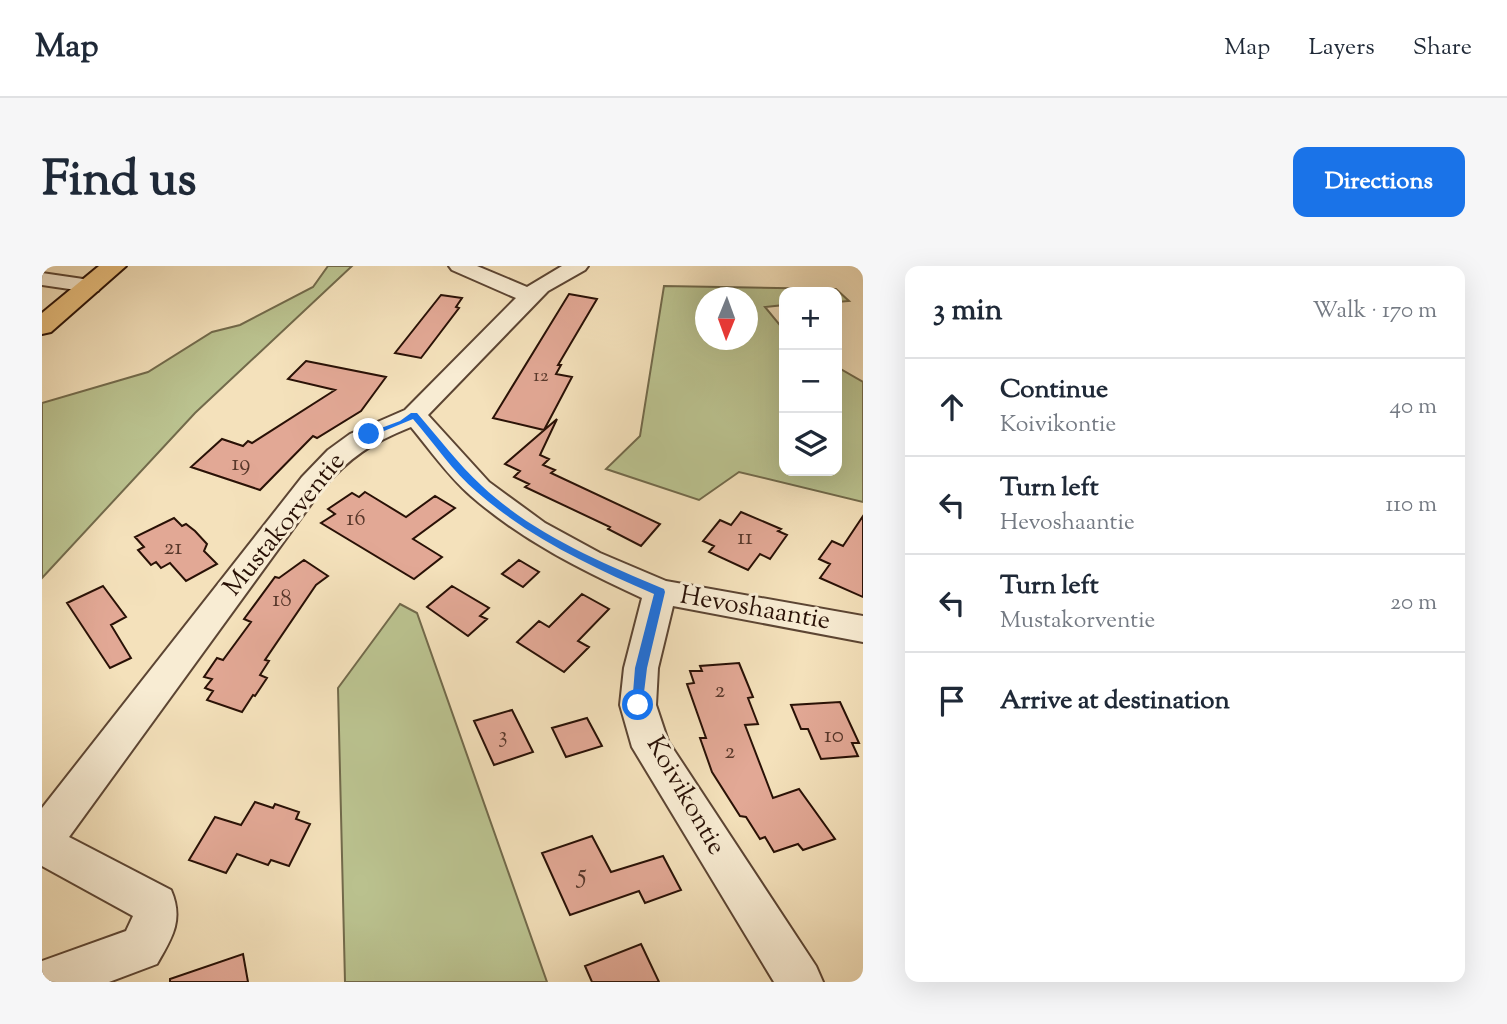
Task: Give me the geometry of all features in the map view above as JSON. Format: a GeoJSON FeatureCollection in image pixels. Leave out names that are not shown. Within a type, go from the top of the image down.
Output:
{"type":"FeatureCollection","features":[{"type":"Feature","properties":{"kind":"main road"},"geometry":{"type":"LineString","coordinates":[[42,326],[114,266]]}},
{"type":"Feature","properties":{"kind":"street"},"geometry":{"type":"LineString","coordinates":[[459,266],[530,296]]}},
{"type":"Feature","properties":{"kind":"street","name":"Mustakorventie"},"geometry":{"type":"LineString","coordinates":[[46,982],[141,948],[154,927],[156,905],[42,842],[312,483],[339,453],[369,434],[403,422],[414,415],[540,286],[578,266]]}},
{"type":"Feature","properties":{"kind":"street"},"geometry":{"type":"LineString","coordinates":[[42,279],[90,286]]}},
{"type":"Feature","properties":{"kind":"street","name":"Hevoshaantie"},"geometry":{"type":"LineString","coordinates":[[414,415],[479,488],[534,530],[589,561],[660,592],[863,629]]}},
{"type":"Feature","properties":{"kind":"street","name":"Koivikontie"},"geometry":{"type":"LineString","coordinates":[[660,592],[641,668],[638,705],[651,747],[800,982]]}},
{"type":"Feature","properties":{"kind":"green space"},"geometry":{"type":"Polygon","coordinates":[[[328,266],[352,266],[195,413],[42,578],[42,403],[148,372],[212,332],[240,325],[313,287],[328,266]]]}},
{"type":"Feature","properties":{"kind":"green space"},"geometry":{"type":"Polygon","coordinates":[[[664,286],[721,287],[695,287],[695,350],[758,350],[758,288],[779,288],[779,306],[765,307],[779,324],[779,476],[842,476],[842,370],[863,382],[863,502],[739,472],[699,500],[606,469],[640,436],[664,286]]]}},
{"type":"Feature","properties":{"kind":"green space"},"geometry":{"type":"Polygon","coordinates":[[[400,604],[417,613],[547,982],[345,982],[338,688],[400,604]]]}},
{"type":"Feature","properties":{"kind":"building"},"geometry":{"type":"Polygon","coordinates":[[[569,294],[597,299],[558,365],[561,365],[556,374],[572,377],[544,430],[493,418],[569,294]]]}},
{"type":"Feature","properties":{"kind":"building"},"geometry":{"type":"Polygon","coordinates":[[[441,295],[462,298],[456,307],[459,308],[421,358],[395,353],[441,295]]]}},
{"type":"Feature","properties":{"kind":"building"},"geometry":{"type":"Polygon","coordinates":[[[306,361],[386,377],[361,411],[317,438],[313,436],[260,490],[191,467],[222,439],[243,446],[248,441],[252,443],[335,390],[288,379],[306,361]]]}},
{"type":"Feature","properties":{"kind":"building"},"geometry":{"type":"Polygon","coordinates":[[[557,419],[540,455],[549,459],[543,465],[555,470],[551,473],[660,524],[641,546],[608,529],[610,527],[525,487],[529,484],[514,477],[520,471],[505,464],[557,419]]]}},
{"type":"Feature","properties":{"kind":"building"},"geometry":{"type":"Polygon","coordinates":[[[365,492],[406,517],[435,496],[455,508],[413,539],[442,557],[414,579],[321,523],[335,514],[328,509],[352,493],[359,497],[365,492]]]}},
{"type":"Feature","properties":{"kind":"building"},"geometry":{"type":"Polygon","coordinates":[[[741,512],[781,529],[778,531],[787,535],[770,559],[760,554],[748,570],[709,552],[714,546],[703,541],[720,520],[731,525],[741,512]]]}},
{"type":"Feature","properties":{"kind":"building"},"geometry":{"type":"Polygon","coordinates":[[[863,516],[863,597],[820,578],[830,564],[819,559],[832,541],[843,546],[863,516]]]}},
{"type":"Feature","properties":{"kind":"building"},"geometry":{"type":"Polygon","coordinates":[[[174,518],[182,526],[186,524],[195,531],[207,544],[204,551],[217,564],[186,581],[170,563],[161,568],[156,562],[151,565],[138,550],[144,547],[135,537],[174,518]]]}},
{"type":"Feature","properties":{"kind":"building"},"geometry":{"type":"Polygon","coordinates":[[[304,560],[328,576],[316,585],[265,660],[269,661],[260,675],[267,678],[255,696],[253,695],[242,712],[207,700],[213,691],[205,688],[212,679],[204,677],[217,658],[223,660],[251,622],[244,619],[275,577],[279,578],[304,560]]]}},
{"type":"Feature","properties":{"kind":"building"},"geometry":{"type":"Polygon","coordinates":[[[519,560],[539,572],[523,587],[502,574],[519,560]]]}},
{"type":"Feature","properties":{"kind":"building"},"geometry":{"type":"Polygon","coordinates":[[[103,586],[126,617],[111,625],[131,658],[110,668],[67,603],[103,586]]]}},
{"type":"Feature","properties":{"kind":"building"},"geometry":{"type":"Polygon","coordinates":[[[452,586],[489,608],[480,616],[487,619],[468,636],[427,607],[452,586]]]}},
{"type":"Feature","properties":{"kind":"building"},"geometry":{"type":"Polygon","coordinates":[[[582,594],[609,609],[578,641],[589,647],[564,672],[517,642],[539,621],[549,627],[582,594]]]}},
{"type":"Feature","properties":{"kind":"building"},"geometry":{"type":"Polygon","coordinates":[[[739,663],[753,697],[748,698],[758,724],[745,725],[773,798],[799,789],[835,839],[803,850],[798,844],[774,852],[765,837],[760,839],[746,817],[740,816],[712,772],[700,738],[706,738],[687,684],[694,683],[690,671],[702,671],[700,666],[739,663]]]}},
{"type":"Feature","properties":{"kind":"building"},"geometry":{"type":"Polygon","coordinates":[[[840,702],[859,743],[852,743],[858,756],[821,759],[808,729],[801,729],[791,705],[840,702]]]}},
{"type":"Feature","properties":{"kind":"building"},"geometry":{"type":"Polygon","coordinates":[[[512,710],[533,752],[494,765],[474,721],[512,710]]]}},
{"type":"Feature","properties":{"kind":"building"},"geometry":{"type":"Polygon","coordinates":[[[587,718],[602,746],[566,757],[552,728],[587,718]]]}},
{"type":"Feature","properties":{"kind":"building"},"geometry":{"type":"Polygon","coordinates":[[[255,802],[273,808],[275,804],[299,812],[296,819],[310,824],[289,866],[271,860],[268,865],[237,854],[226,873],[189,860],[215,817],[241,825],[255,802]]]}},
{"type":"Feature","properties":{"kind":"building"},"geometry":{"type":"Polygon","coordinates":[[[592,836],[611,872],[663,856],[681,890],[645,903],[639,891],[570,915],[542,853],[592,836]]]}},
{"type":"Feature","properties":{"kind":"building"},"geometry":{"type":"Polygon","coordinates":[[[641,944],[659,982],[592,982],[585,966],[641,944]]]}},
{"type":"Feature","properties":{"kind":"building"},"geometry":{"type":"Polygon","coordinates":[[[243,954],[248,982],[170,982],[170,979],[243,954]]]}},
{"type":"Feature","properties":{"kind":"route"},"geometry":{"type":"LineString","coordinates":[[369,434],[403,422],[414,415],[479,488],[534,530],[589,561],[660,592],[641,668],[638,705]]}}]}
